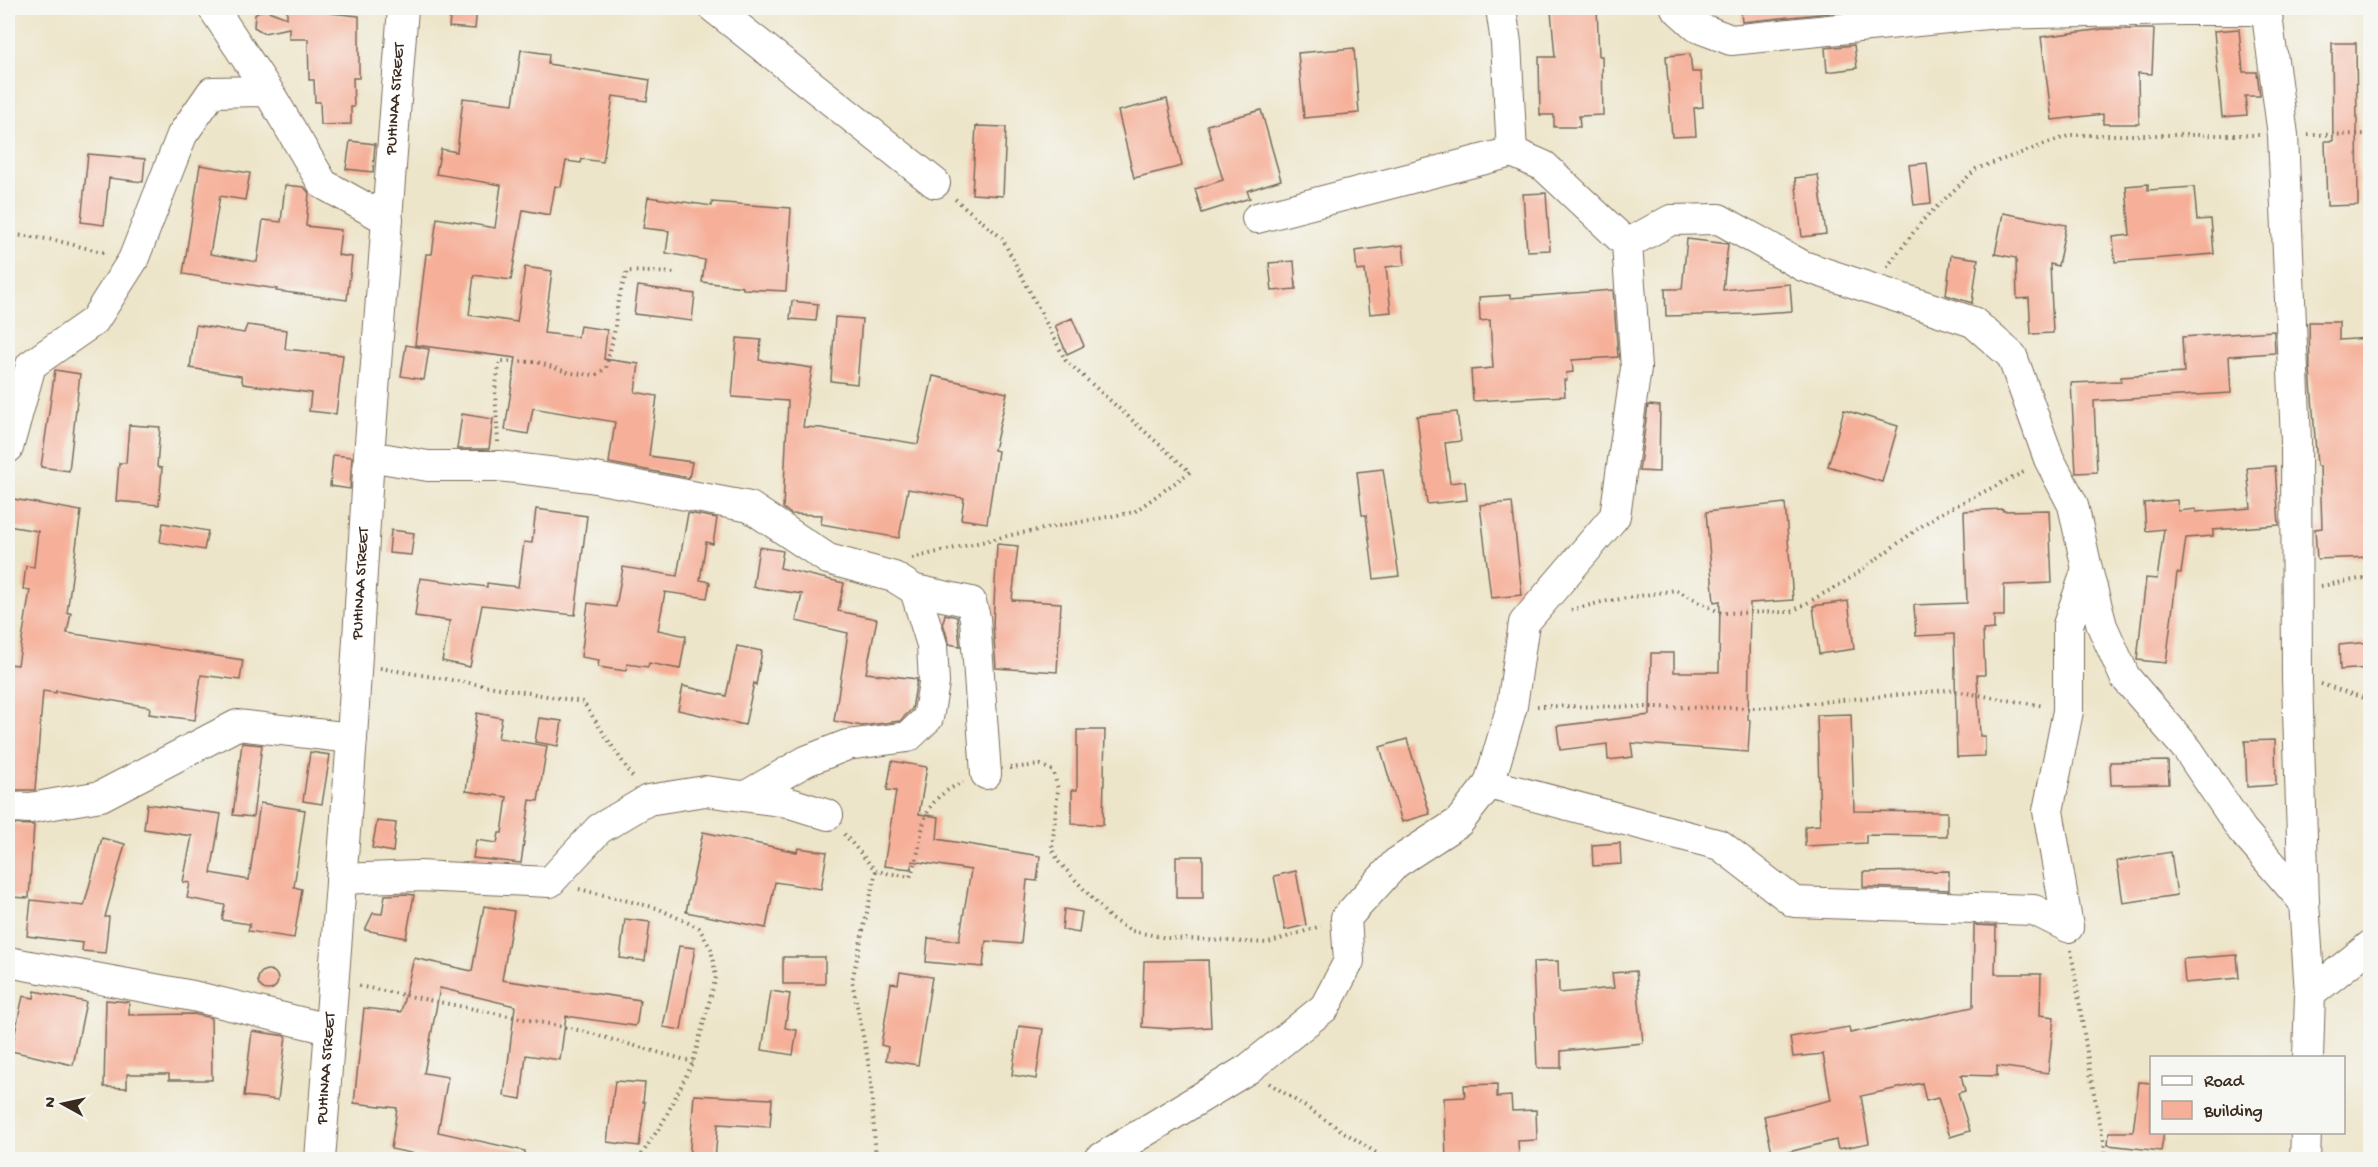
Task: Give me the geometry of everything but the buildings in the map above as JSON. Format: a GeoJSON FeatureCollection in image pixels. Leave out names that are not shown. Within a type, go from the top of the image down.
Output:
{"type":"FeatureCollection","features":[{"type":"Feature","properties":{"kind":"street"},"geometry":{"type":"LineString","coordinates":[[213,8],[268,91],[323,184],[388,220]]}},
{"type":"Feature","properties":{"kind":"street","name":"PUHINAA STREET"},"geometry":{"type":"LineString","coordinates":[[320,1160],[403,8]]}},
{"type":"Feature","properties":{"kind":"street"},"geometry":{"type":"LineString","coordinates":[[714,8],[935,183]]}},
{"type":"Feature","properties":{"kind":"street"},"geometry":{"type":"LineString","coordinates":[[1501,8],[1506,43],[1512,152]]}},
{"type":"Feature","properties":{"kind":"street"},"geometry":{"type":"LineString","coordinates":[[1676,8],[1698,27],[1731,40],[1987,11],[2266,9],[2283,135],[2296,441],[2297,679],[2304,902],[2310,994],[2308,1056]]}},
{"type":"Feature","properties":{"kind":"street"},"geometry":{"type":"LineString","coordinates":[[8,448],[31,365],[94,321],[133,260],[182,135],[212,92],[268,91]]}},
{"type":"Feature","properties":{"kind":"street"},"geometry":{"type":"LineString","coordinates":[[1098,1160],[1248,1069],[1325,1007],[1349,961],[1346,918],[1396,863],[1459,822],[1489,784],[1512,706],[1524,623],[1615,516],[1636,368],[1627,244],[1544,166],[1512,152],[1257,218]]}},
{"type":"Feature","properties":{"kind":"street"},"geometry":{"type":"LineString","coordinates":[[1627,244],[1671,220],[1719,219],[1803,266],[1973,322],[2012,356],[2049,459],[2073,505],[2102,626],[2125,677],[2188,750],[2242,830],[2304,902]]}},
{"type":"Feature","properties":{"kind":"street"},"geometry":{"type":"LineString","coordinates":[[369,456],[428,466],[499,466],[590,477],[750,507],[828,560],[894,577],[915,590],[971,602],[975,618],[986,774]]}},
{"type":"Feature","properties":{"kind":"street"},"geometry":{"type":"LineString","coordinates":[[2068,927],[2048,811],[2068,711],[2068,625],[2087,570]]}},
{"type":"Feature","properties":{"kind":"street"},"geometry":{"type":"LineString","coordinates":[[747,796],[806,761],[847,745],[909,737],[928,718],[934,683],[932,645],[915,590]]}},
{"type":"Feature","properties":{"kind":"street"},"geometry":{"type":"LineString","coordinates":[[8,807],[30,808],[101,796],[237,725],[352,738]]}},
{"type":"Feature","properties":{"kind":"street"},"geometry":{"type":"LineString","coordinates":[[1489,784],[1720,845],[1794,902],[2034,910],[2068,927]]}},
{"type":"Feature","properties":{"kind":"street"},"geometry":{"type":"LineString","coordinates":[[341,879],[418,876],[550,882],[599,829],[648,800],[705,791],[787,802],[828,815]]}},
{"type":"Feature","properties":{"kind":"street"},"geometry":{"type":"LineString","coordinates":[[2310,994],[2370,946]]}},
{"type":"Feature","properties":{"kind":"street"},"geometry":{"type":"LineString","coordinates":[[8,962],[193,996],[329,1029]]}},
{"type":"Feature","properties":{"kind":"street"},"geometry":{"type":"LineString","coordinates":[[2305,1160],[2306,1134]]}},
{"type":"Feature","properties":{"kind":"path"},"geometry":{"type":"LineString","coordinates":[[1870,289],[1923,220],[1976,169],[2071,135],[2370,134]]}},
{"type":"Feature","properties":{"kind":"path"},"geometry":{"type":"LineString","coordinates":[[866,570],[1016,534],[1134,512],[1190,472],[1066,361],[1002,238],[935,183]]}},
{"type":"Feature","properties":{"kind":"path"},"geometry":{"type":"LineString","coordinates":[[8,234],[54,240],[133,260]]}},
{"type":"Feature","properties":{"kind":"path"},"geometry":{"type":"LineString","coordinates":[[499,466],[495,390],[500,361],[537,362],[570,373],[596,375],[606,368],[614,334],[618,300],[627,271],[677,273]]}},
{"type":"Feature","properties":{"kind":"path"},"geometry":{"type":"LineString","coordinates":[[1569,611],[1602,602],[1676,590],[1721,613],[1791,612],[1846,581],[1937,515],[2049,459]]}},
{"type":"Feature","properties":{"kind":"path"},"geometry":{"type":"LineString","coordinates":[[2296,590],[2370,577]]}},
{"type":"Feature","properties":{"kind":"path"},"geometry":{"type":"LineString","coordinates":[[355,663],[583,702],[648,800]]}},
{"type":"Feature","properties":{"kind":"path"},"geometry":{"type":"LineString","coordinates":[[2297,679],[2331,686],[2370,700]]}},
{"type":"Feature","properties":{"kind":"path"},"geometry":{"type":"LineString","coordinates":[[1512,706],[1758,708],[1948,690],[2068,711]]}},
{"type":"Feature","properties":{"kind":"path"},"geometry":{"type":"LineString","coordinates":[[828,815],[876,871],[910,877],[916,863],[922,822],[935,800],[960,783],[1000,768],[1041,765],[1053,771],[1058,789],[1052,849],[1059,862],[1096,905],[1111,919],[1132,931],[1167,938],[1268,943],[1346,918]]}},
{"type":"Feature","properties":{"kind":"path"},"geometry":{"type":"LineString","coordinates":[[876,871],[852,981],[870,1070],[876,1160]]}},
{"type":"Feature","properties":{"kind":"path"},"geometry":{"type":"LineString","coordinates":[[550,882],[657,908],[699,928],[711,949],[716,977],[693,1062],[663,1122],[638,1160]]}},
{"type":"Feature","properties":{"kind":"path"},"geometry":{"type":"LineString","coordinates":[[2068,927],[2091,1078],[2107,1160]]}},
{"type":"Feature","properties":{"kind":"path"},"geometry":{"type":"LineString","coordinates":[[334,981],[574,1029],[693,1062]]}},
{"type":"Feature","properties":{"kind":"path"},"geometry":{"type":"LineString","coordinates":[[1248,1069],[1387,1160]]}}]}
